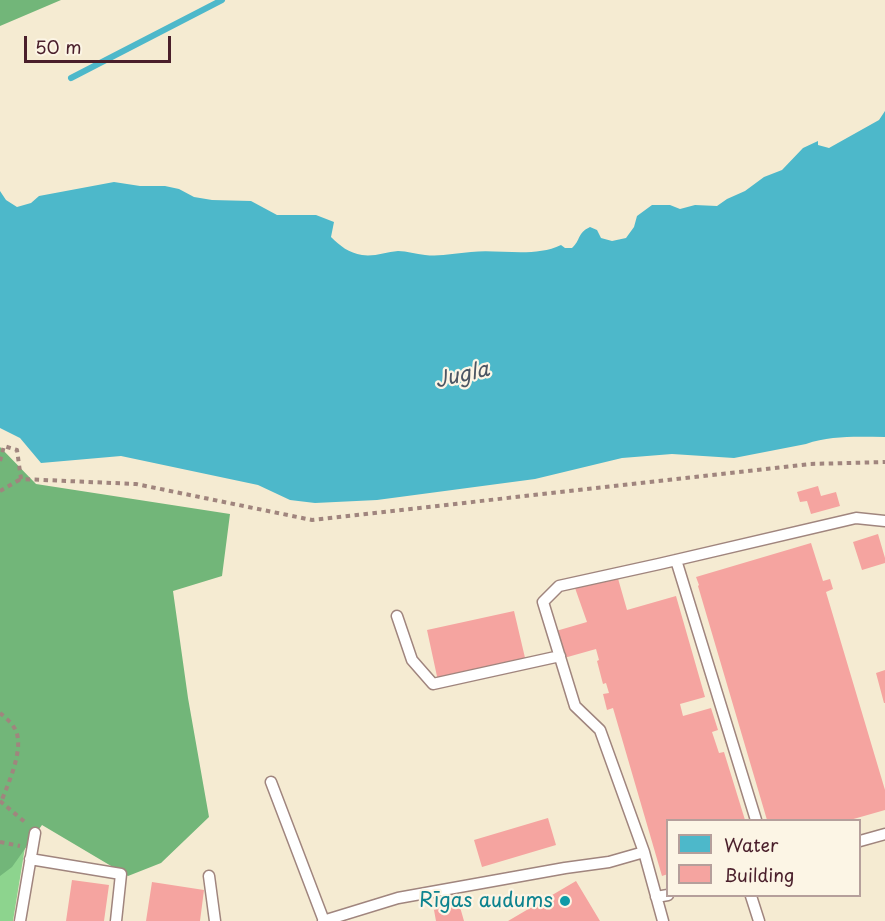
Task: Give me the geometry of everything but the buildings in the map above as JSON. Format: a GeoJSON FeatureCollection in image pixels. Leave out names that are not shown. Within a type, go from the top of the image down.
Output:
{"type":"FeatureCollection","features":[{"type":"Feature","properties":{"kind":"lane"},"geometry":{"type":"LineString","coordinates":[[663,921],[644,852],[600,730],[574,706],[543,602],[559,586],[856,518],[885,521]]}},
{"type":"Feature","properties":{"kind":"lane"},"geometry":{"type":"LineString","coordinates":[[676,560],[756,819]]}},
{"type":"Feature","properties":{"kind":"lane"},"geometry":{"type":"LineString","coordinates":[[397,616],[412,660],[433,684],[560,656]]}},
{"type":"Feature","properties":{"kind":"lane"},"geometry":{"type":"LineString","coordinates":[[271,782],[323,921],[398,898],[609,862],[644,852]]}},
{"type":"Feature","properties":{"kind":"lane"},"geometry":{"type":"LineString","coordinates":[[20,921],[35,833]]}},
{"type":"Feature","properties":{"kind":"lane"},"geometry":{"type":"LineString","coordinates":[[861,841],[885,834]]}},
{"type":"Feature","properties":{"kind":"lane"},"geometry":{"type":"LineString","coordinates":[[30,859],[120,874],[116,921]]}},
{"type":"Feature","properties":{"kind":"lane"},"geometry":{"type":"LineString","coordinates":[[209,876],[215,921]]}},
{"type":"Feature","properties":{"kind":"lane"},"geometry":{"type":"LineString","coordinates":[[656,897],[666,895]]}},
{"type":"Feature","properties":{"kind":"lane"},"geometry":{"type":"LineString","coordinates":[[751,897],[759,921]]}},
{"type":"Feature","properties":{"kind":"path"},"geometry":{"type":"LineString","coordinates":[[0,461],[2,445],[17,450],[21,479]]}},
{"type":"Feature","properties":{"kind":"path"},"geometry":{"type":"LineString","coordinates":[[0,490],[21,479],[136,484],[312,519],[810,464],[885,462]]}},
{"type":"Feature","properties":{"kind":"path"},"geometry":{"type":"LineString","coordinates":[[0,713],[15,729],[19,739],[16,760],[1,802],[35,833]]}},
{"type":"Feature","properties":{"kind":"green space"},"geometry":{"type":"Polygon","coordinates":[[[0,0],[61,0],[0,26],[0,0]]]}},
{"type":"Feature","properties":{"kind":"green space"},"geometry":{"type":"Polygon","coordinates":[[[0,447],[36,484],[230,514],[222,576],[173,591],[188,698],[209,817],[161,863],[128,876],[42,825],[12,867],[0,876],[0,447]]]}},
{"type":"Feature","properties":{"kind":"green space"},"geometry":{"type":"Polygon","coordinates":[[[0,824],[28,829],[13,921],[0,921],[0,824]]]}},
{"type":"Feature","properties":{"kind":"water","name":"Jugla"},"geometry":{"type":"Polygon","coordinates":[[[885,111],[885,437],[826,439],[734,458],[672,454],[622,458],[535,479],[377,500],[315,503],[290,500],[258,485],[121,456],[41,463],[20,438],[0,428],[0,191],[6,200],[17,207],[31,203],[39,196],[114,182],[140,186],[165,186],[179,189],[194,197],[212,200],[251,201],[277,215],[316,215],[334,222],[331,237],[345,249],[362,255],[398,251],[437,256],[482,251],[540,251],[561,245],[565,248],[572,248],[581,234],[590,227],[597,230],[601,238],[612,241],[626,238],[634,227],[637,216],[652,205],[670,205],[680,209],[695,205],[717,206],[745,191],[764,177],[782,170],[803,148],[818,141],[818,145],[829,148],[879,120],[885,111]]]}},
{"type":"Feature","properties":{"kind":"waterway"},"geometry":{"type":"LineString","coordinates":[[71,78],[222,0]]}},
{"type":"Feature","properties":{"kind":"place","name":"Rīgas audums"},"geometry":{"type":"Point","coordinates":[565,901]}}]}
